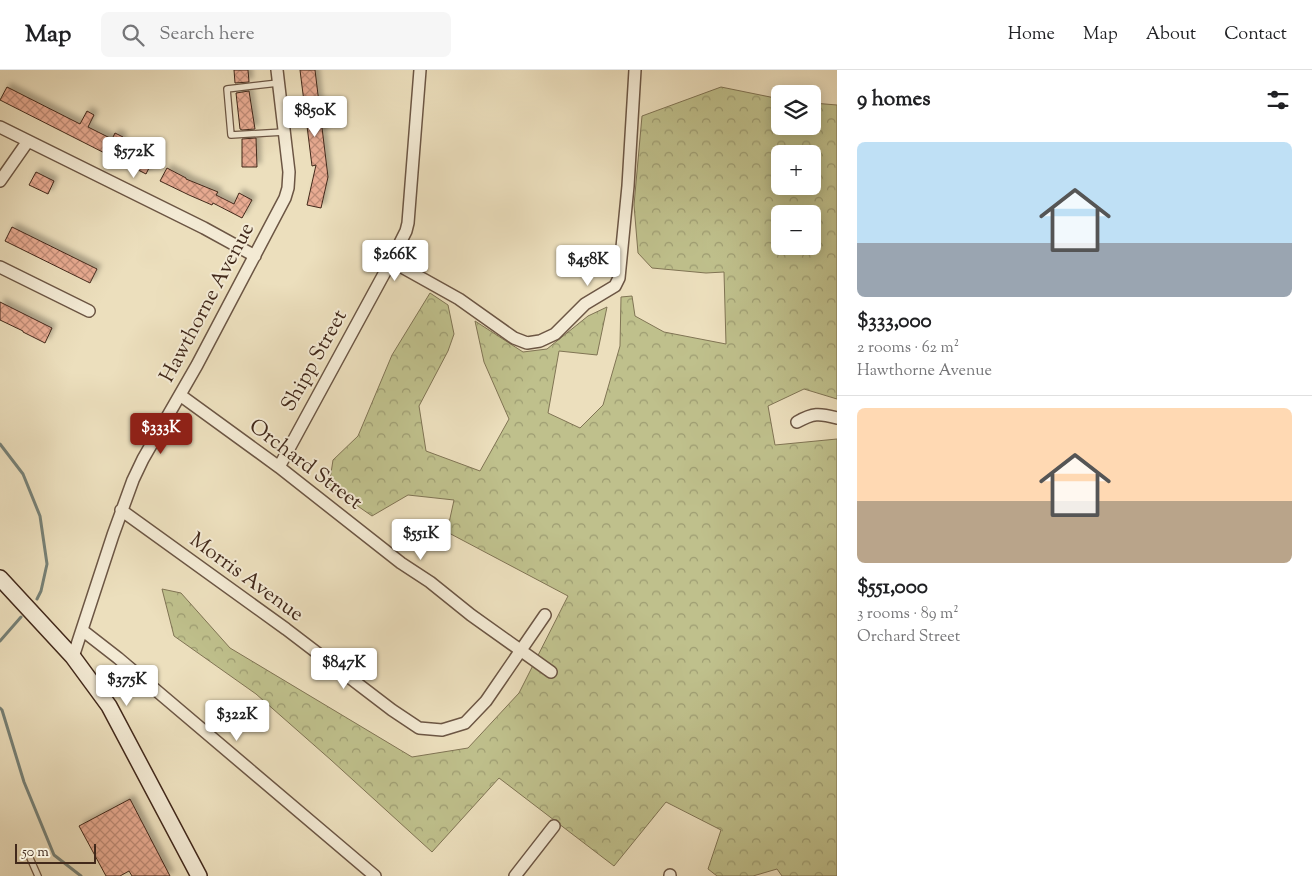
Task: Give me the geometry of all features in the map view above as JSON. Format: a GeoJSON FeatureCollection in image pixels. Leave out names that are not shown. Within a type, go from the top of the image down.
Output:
{"type":"FeatureCollection","features":[{"type":"Feature","properties":{"kind":"street","name":"Hawthorne Avenue"},"geometry":{"type":"LineString","coordinates":[[72,658],[121,510],[144,459],[180,396],[285,198],[289,172],[277,70]]}},
{"type":"Feature","properties":{"kind":"street","name":"Shipp Street"},"geometry":{"type":"LineString","coordinates":[[279,467],[406,231],[420,70]]}},
{"type":"Feature","properties":{"kind":"street"},"geometry":{"type":"LineString","coordinates":[[391,261],[459,300],[514,338],[527,343],[540,341],[556,334],[585,304],[616,286],[620,278],[635,70]]}},
{"type":"Feature","properties":{"kind":"street"},"geometry":{"type":"LineString","coordinates":[[0,127],[204,228],[255,256]]}},
{"type":"Feature","properties":{"kind":"street"},"geometry":{"type":"LineString","coordinates":[[0,181],[28,141]]}},
{"type":"Feature","properties":{"kind":"street"},"geometry":{"type":"LineString","coordinates":[[0,267],[89,311]]}},
{"type":"Feature","properties":{"kind":"street","name":"Orchard Street"},"geometry":{"type":"LineString","coordinates":[[180,396],[279,467],[401,563],[430,582],[471,615],[551,672]]}},
{"type":"Feature","properties":{"kind":"street"},"geometry":{"type":"LineString","coordinates":[[797,422],[807,416],[821,414],[837,418]]}},
{"type":"Feature","properties":{"kind":"street","name":"Morris Avenue"},"geometry":{"type":"LineString","coordinates":[[121,510],[286,629],[418,728],[442,730],[465,723],[486,701],[545,615]]}},
{"type":"Feature","properties":{"kind":"street"},"geometry":{"type":"LineString","coordinates":[[0,578],[72,658],[109,706],[199,876]]}},
{"type":"Feature","properties":{"kind":"street"},"geometry":{"type":"LineString","coordinates":[[82,630],[118,658],[375,876]]}},
{"type":"Feature","properties":{"kind":"street"},"geometry":{"type":"LineString","coordinates":[[515,876],[554,826]]}},
{"type":"Feature","properties":{"kind":"lane"},"geometry":{"type":"LineString","coordinates":[[278,83],[227,89],[231,134],[284,132]]}},
{"type":"Feature","properties":{"kind":"lane"},"geometry":{"type":"LineString","coordinates":[[30,858],[38,876]]}},
{"type":"Feature","properties":{"kind":"green space"},"geometry":{"type":"Polygon","coordinates":[[[721,87],[771,97],[771,135],[821,135],[821,104],[837,105],[837,399],[804,389],[768,406],[775,445],[837,439],[837,876],[782,876],[777,869],[753,876],[717,876],[708,869],[721,830],[666,802],[614,866],[499,778],[432,852],[256,694],[174,636],[162,589],[181,593],[230,648],[412,757],[468,748],[519,693],[568,596],[447,532],[454,500],[408,495],[372,516],[329,486],[333,460],[358,436],[392,355],[430,293],[448,305],[454,334],[448,351],[419,406],[426,451],[480,471],[509,419],[484,362],[475,321],[523,352],[547,349],[588,316],[607,307],[597,355],[559,351],[548,413],[580,428],[603,405],[620,346],[621,297],[632,296],[635,316],[664,332],[726,344],[724,272],[706,273],[652,268],[638,253],[634,205],[642,116],[721,87]]]}},
{"type":"Feature","properties":{"kind":"building"},"geometry":{"type":"Polygon","coordinates":[[[234,70],[248,70],[249,82],[235,83],[234,70]]]}},
{"type":"Feature","properties":{"kind":"building"},"geometry":{"type":"Polygon","coordinates":[[[300,70],[315,70],[328,177],[321,208],[307,205],[316,165],[312,166],[300,70]]]}},
{"type":"Feature","properties":{"kind":"building"},"geometry":{"type":"Polygon","coordinates":[[[7,87],[80,124],[87,111],[94,115],[88,127],[112,139],[115,133],[123,137],[120,143],[153,160],[146,174],[0,100],[7,87]]]}},
{"type":"Feature","properties":{"kind":"building"},"geometry":{"type":"Polygon","coordinates":[[[249,91],[255,129],[242,130],[240,129],[236,93],[249,91]]]}},
{"type":"Feature","properties":{"kind":"building"},"geometry":{"type":"Polygon","coordinates":[[[256,138],[257,167],[242,167],[242,139],[256,138]]]}},
{"type":"Feature","properties":{"kind":"building"},"geometry":{"type":"Polygon","coordinates":[[[167,168],[186,179],[218,192],[216,195],[234,204],[239,193],[252,200],[242,218],[213,203],[212,205],[160,181],[167,168]]]}},
{"type":"Feature","properties":{"kind":"building"},"geometry":{"type":"Polygon","coordinates":[[[36,172],[54,181],[48,194],[29,185],[36,172]]]}},
{"type":"Feature","properties":{"kind":"building"},"geometry":{"type":"Polygon","coordinates":[[[12,227],[97,269],[90,283],[5,241],[12,227]]]}},
{"type":"Feature","properties":{"kind":"building"},"geometry":{"type":"Polygon","coordinates":[[[0,302],[52,328],[45,343],[0,320],[0,302]]]}},
{"type":"Feature","properties":{"kind":"building"},"geometry":{"type":"Polygon","coordinates":[[[130,799],[170,876],[132,876],[129,871],[120,876],[106,876],[79,826],[130,799]]]}},
{"type":"Feature","properties":{"kind":"waterway"},"geometry":{"type":"LineString","coordinates":[[0,444],[23,474],[40,516],[47,564],[41,591],[37,599]]}},
{"type":"Feature","properties":{"kind":"waterway"},"geometry":{"type":"LineString","coordinates":[[0,641],[21,617]]}},
{"type":"Feature","properties":{"kind":"waterway"},"geometry":{"type":"LineString","coordinates":[[0,708],[24,782],[54,855],[81,876]]}}]}
